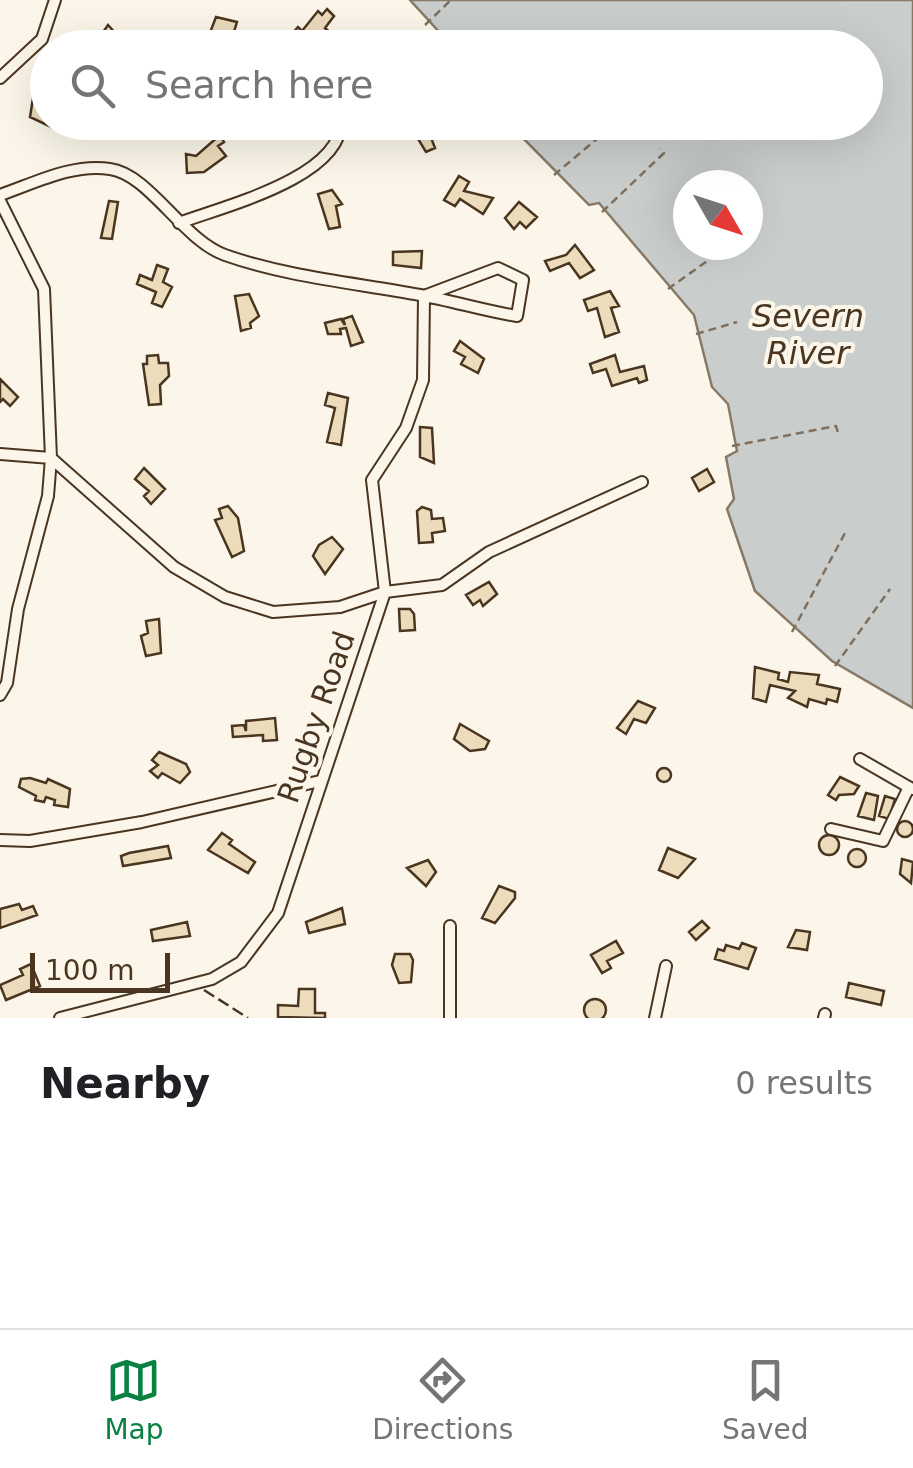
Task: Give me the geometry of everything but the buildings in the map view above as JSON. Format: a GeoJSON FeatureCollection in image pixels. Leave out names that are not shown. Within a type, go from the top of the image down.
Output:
{"type":"FeatureCollection","features":[{"type":"Feature","properties":{"kind":"street"},"geometry":{"type":"LineString","coordinates":[[45,30],[55,0]]}},
{"type":"Feature","properties":{"kind":"street"},"geometry":{"type":"LineString","coordinates":[[0,78],[30,50]]}},
{"type":"Feature","properties":{"kind":"street"},"geometry":{"type":"LineString","coordinates":[[179,223],[293,178],[337,140]]}},
{"type":"Feature","properties":{"kind":"street"},"geometry":{"type":"LineString","coordinates":[[0,696],[7,683],[18,609],[48,496],[51,458],[44,289],[0,198],[70,171],[115,169],[224,255],[432,295],[518,316],[522,280],[498,268],[432,295]]}},
{"type":"Feature","properties":{"kind":"street","name":"Rugby Road"},"geometry":{"type":"LineString","coordinates":[[60,1018],[194,987],[241,962],[278,913],[385,592],[372,480],[406,428],[423,380],[432,295]]}},
{"type":"Feature","properties":{"kind":"street"},"geometry":{"type":"LineString","coordinates":[[0,454],[51,458],[174,567],[236,602],[273,612],[340,607],[385,592],[442,585],[489,552],[642,482]]}},
{"type":"Feature","properties":{"kind":"street"},"geometry":{"type":"LineString","coordinates":[[831,828],[883,842],[911,788],[860,760]]}},
{"type":"Feature","properties":{"kind":"street"},"geometry":{"type":"LineString","coordinates":[[0,840],[30,842],[142,822],[320,781]]}},
{"type":"Feature","properties":{"kind":"street"},"geometry":{"type":"LineString","coordinates":[[450,926],[450,1018]]}},
{"type":"Feature","properties":{"kind":"street"},"geometry":{"type":"LineString","coordinates":[[655,1018],[666,966]]}},
{"type":"Feature","properties":{"kind":"path"},"geometry":{"type":"LineString","coordinates":[[426,24],[451,0]]}},
{"type":"Feature","properties":{"kind":"path"},"geometry":{"type":"LineString","coordinates":[[554,175],[596,140]]}},
{"type":"Feature","properties":{"kind":"path"},"geometry":{"type":"LineString","coordinates":[[602,212],[664,154],[660,149]]}},
{"type":"Feature","properties":{"kind":"path"},"geometry":{"type":"LineString","coordinates":[[668,290],[709,260]]}},
{"type":"Feature","properties":{"kind":"path"},"geometry":{"type":"LineString","coordinates":[[696,334],[736,322]]}},
{"type":"Feature","properties":{"kind":"path"},"geometry":{"type":"LineString","coordinates":[[732,446],[836,426],[838,436]]}},
{"type":"Feature","properties":{"kind":"path"},"geometry":{"type":"LineString","coordinates":[[792,632],[845,533]]}},
{"type":"Feature","properties":{"kind":"path"},"geometry":{"type":"LineString","coordinates":[[834,666],[890,589]]}},
{"type":"Feature","properties":{"kind":"water","name":"Severn River"},"geometry":{"type":"Polygon","coordinates":[[[410,0],[913,0],[913,708],[832,661],[755,591],[727,509],[734,499],[726,457],[737,451],[728,404],[712,387],[694,315],[599,203],[589,205],[525,140],[883,140],[883,30],[437,30],[410,0]]]}},
{"type":"Feature","properties":{"kind":"fence"},"geometry":{"type":"LineString","coordinates":[[204,990],[248,1018]]}}]}
